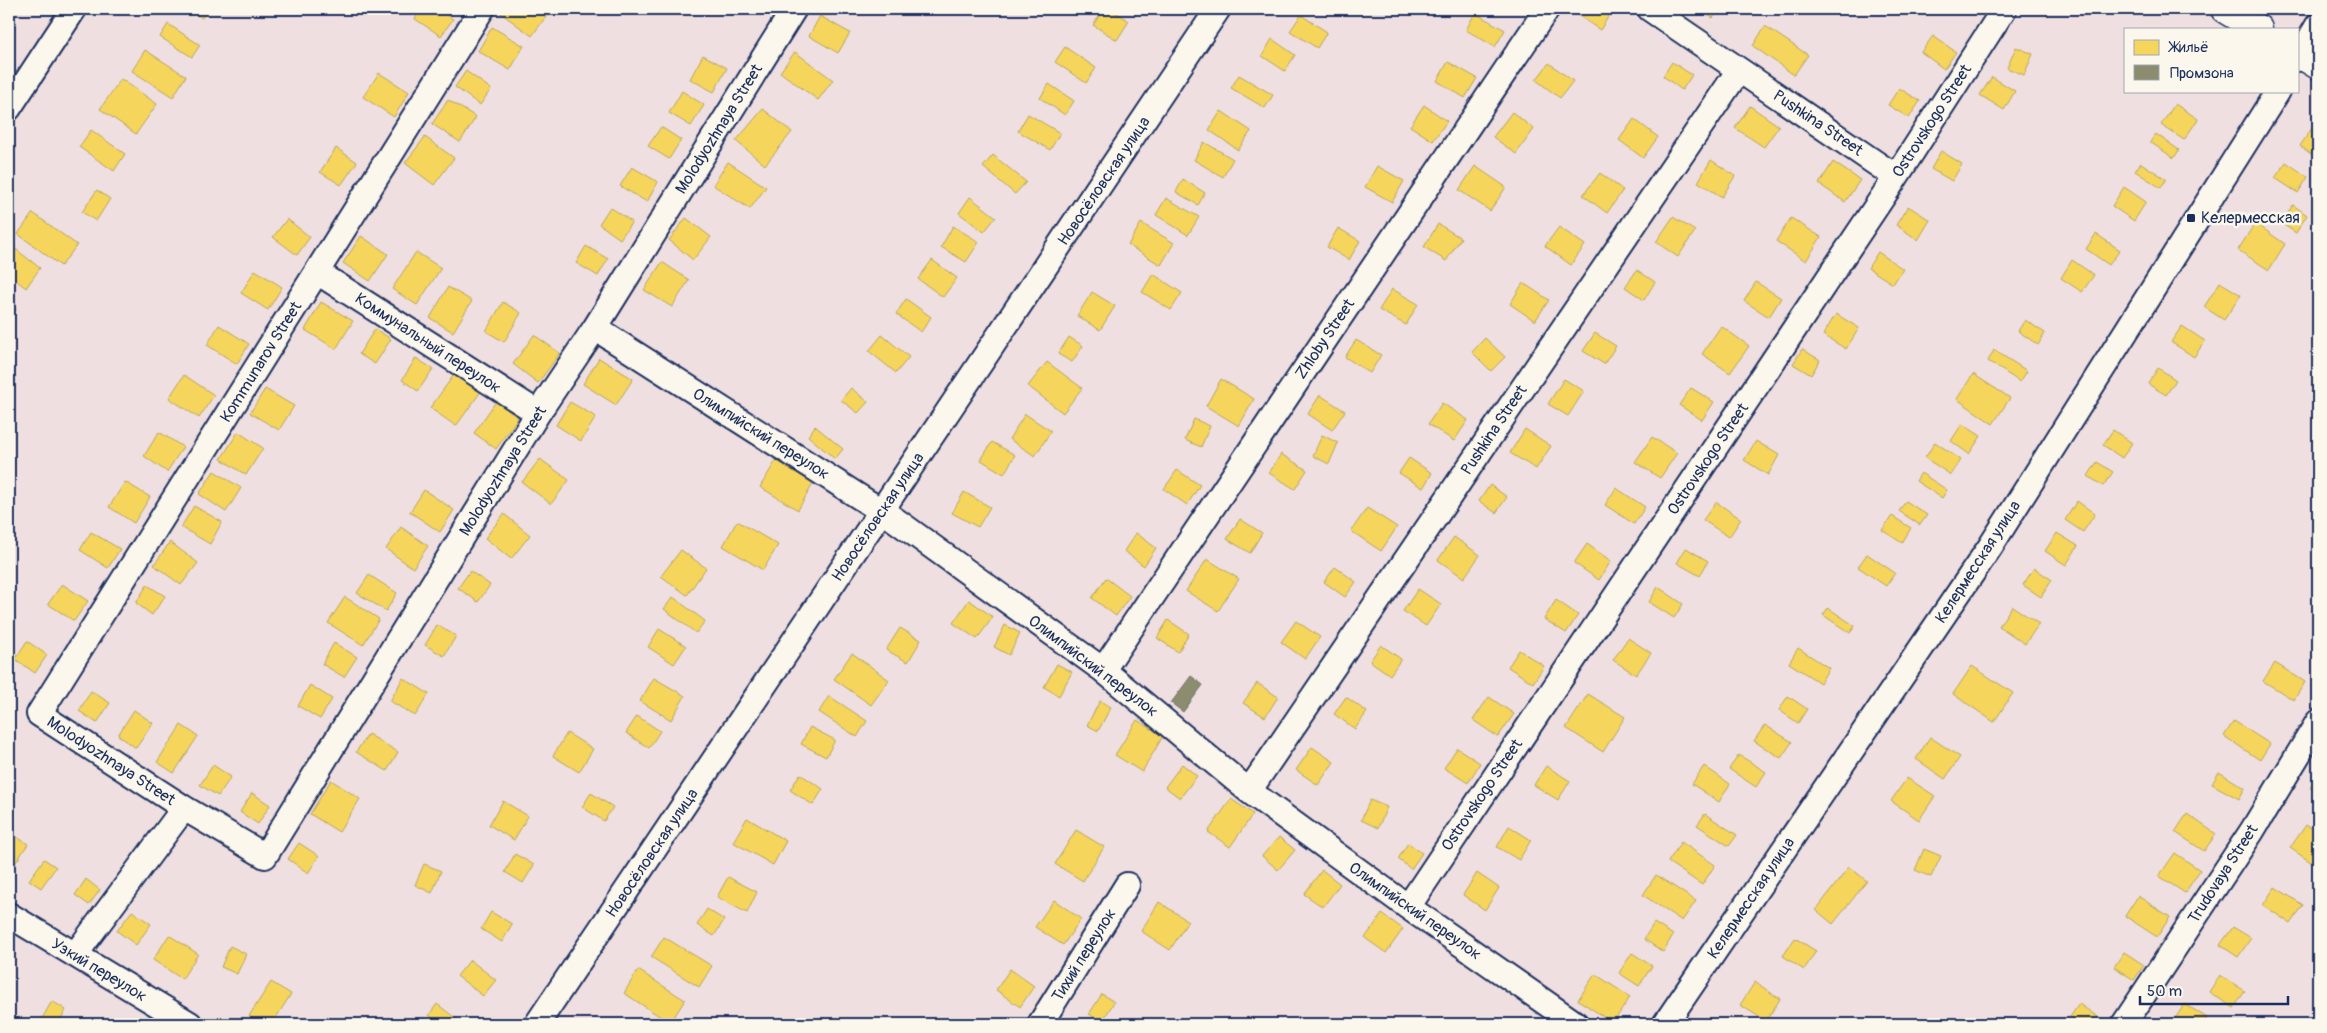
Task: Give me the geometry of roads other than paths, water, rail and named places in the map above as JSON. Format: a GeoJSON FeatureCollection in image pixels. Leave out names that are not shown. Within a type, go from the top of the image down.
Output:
{"type":"FeatureCollection","features":[{"type":"Feature","properties":{"kind":"main road"},"geometry":{"type":"LineString","coordinates":[[2225,9],[2256,28]]}},
{"type":"Feature","properties":{"kind":"street"},"geometry":{"type":"LineString","coordinates":[[9,108],[74,9]]}},
{"type":"Feature","properties":{"kind":"street","name":"Kommunarov Street"},"geometry":{"type":"LineString","coordinates":[[39,714],[482,9]]}},
{"type":"Feature","properties":{"kind":"street","name":"Molodyozhnaya Street"},"geometry":{"type":"LineString","coordinates":[[39,714],[184,808],[266,856],[538,414],[595,328],[794,9]]}},
{"type":"Feature","properties":{"kind":"street","name":"Новосёловская улица"},"geometry":{"type":"LineString","coordinates":[[537,1024],[1218,9]]}},
{"type":"Feature","properties":{"kind":"street","name":"Zhloby Street"},"geometry":{"type":"LineString","coordinates":[[1103,670],[1546,9]]}},
{"type":"Feature","properties":{"kind":"street","name":"Pushkina Street"},"geometry":{"type":"LineString","coordinates":[[1650,9],[1896,177]]}},
{"type":"Feature","properties":{"kind":"street","name":"Ostrovskogo Street"},"geometry":{"type":"LineString","coordinates":[[1408,906],[1896,177],[2004,9]]}},
{"type":"Feature","properties":{"kind":"street"},"geometry":{"type":"LineString","coordinates":[[2304,58],[2318,25]]}},
{"type":"Feature","properties":{"kind":"street","name":"Pushkina Street"},"geometry":{"type":"LineString","coordinates":[[1249,791],[1739,70]]}},
{"type":"Feature","properties":{"kind":"street","name":"Келермесская улица"},"geometry":{"type":"LineString","coordinates":[[1665,1024],[1990,547],[2277,92]]}},
{"type":"Feature","properties":{"kind":"street","name":"Коммунальный переулок"},"geometry":{"type":"LineString","coordinates":[[317,272],[538,414]]}},
{"type":"Feature","properties":{"kind":"street","name":"Олимпийский переулок"},"geometry":{"type":"LineString","coordinates":[[595,328],[882,511],[1103,670],[1249,791],[1576,1024]]}},
{"type":"Feature","properties":{"kind":"street","name":"Trudovaya Street"},"geometry":{"type":"LineString","coordinates":[[2124,1024],[2252,831],[2318,722]]}},
{"type":"Feature","properties":{"kind":"street","name":"Molodyozhnaya Street"},"geometry":{"type":"LineString","coordinates":[[75,955],[184,808]]}},
{"type":"Feature","properties":{"kind":"street","name":"Тихий переулок"},"geometry":{"type":"LineString","coordinates":[[1040,1024],[1128,885]]}},
{"type":"Feature","properties":{"kind":"street","name":"Узкий переулок"},"geometry":{"type":"LineString","coordinates":[[9,915],[190,1024]]}},
{"type":"Feature","properties":{"kind":"place","name":"Келермесская"},"geometry":{"type":"Point","coordinates":[2191,218]}}]}
